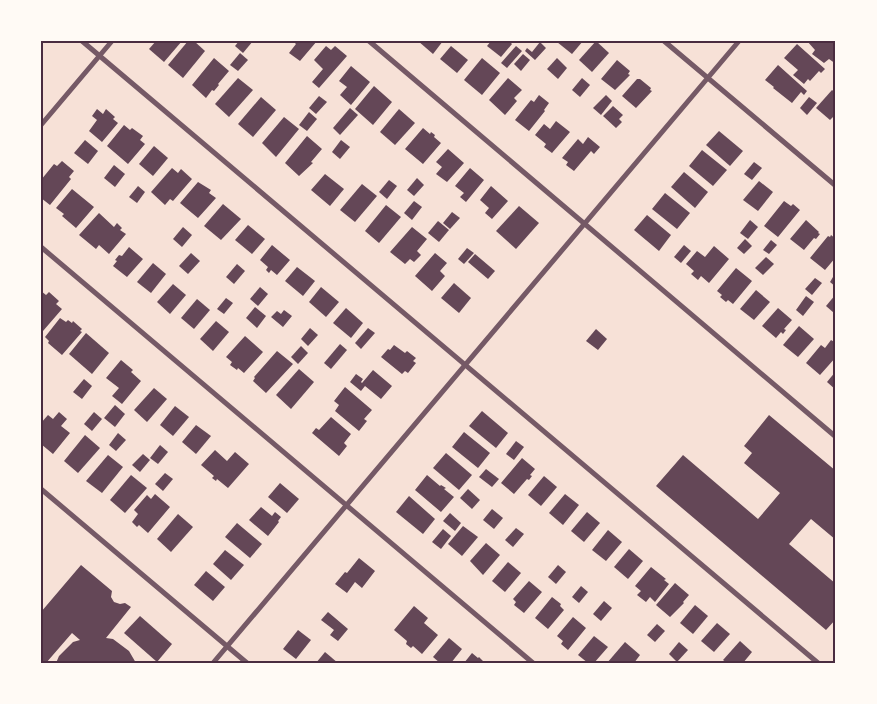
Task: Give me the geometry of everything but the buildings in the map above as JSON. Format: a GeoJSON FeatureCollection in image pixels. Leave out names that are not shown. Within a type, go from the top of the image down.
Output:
{"type":"FeatureCollection","features":[{"type":"Feature","properties":{"kind":"street"},"geometry":{"type":"LineString","coordinates":[[82,41],[818,663]]}},
{"type":"Feature","properties":{"kind":"street"},"geometry":{"type":"LineString","coordinates":[[41,125],[112,41]]}},
{"type":"Feature","properties":{"kind":"street"},"geometry":{"type":"LineString","coordinates":[[369,41],[836,437]]}},
{"type":"Feature","properties":{"kind":"street"},"geometry":{"type":"LineString","coordinates":[[664,41],[836,186]]}},
{"type":"Feature","properties":{"kind":"street"},"geometry":{"type":"LineString","coordinates":[[213,663],[739,41]]}},
{"type":"Feature","properties":{"kind":"street"},"geometry":{"type":"LineString","coordinates":[[41,247],[533,663]]}},
{"type":"Feature","properties":{"kind":"street"},"geometry":{"type":"LineString","coordinates":[[41,489],[247,663]]}}]}
